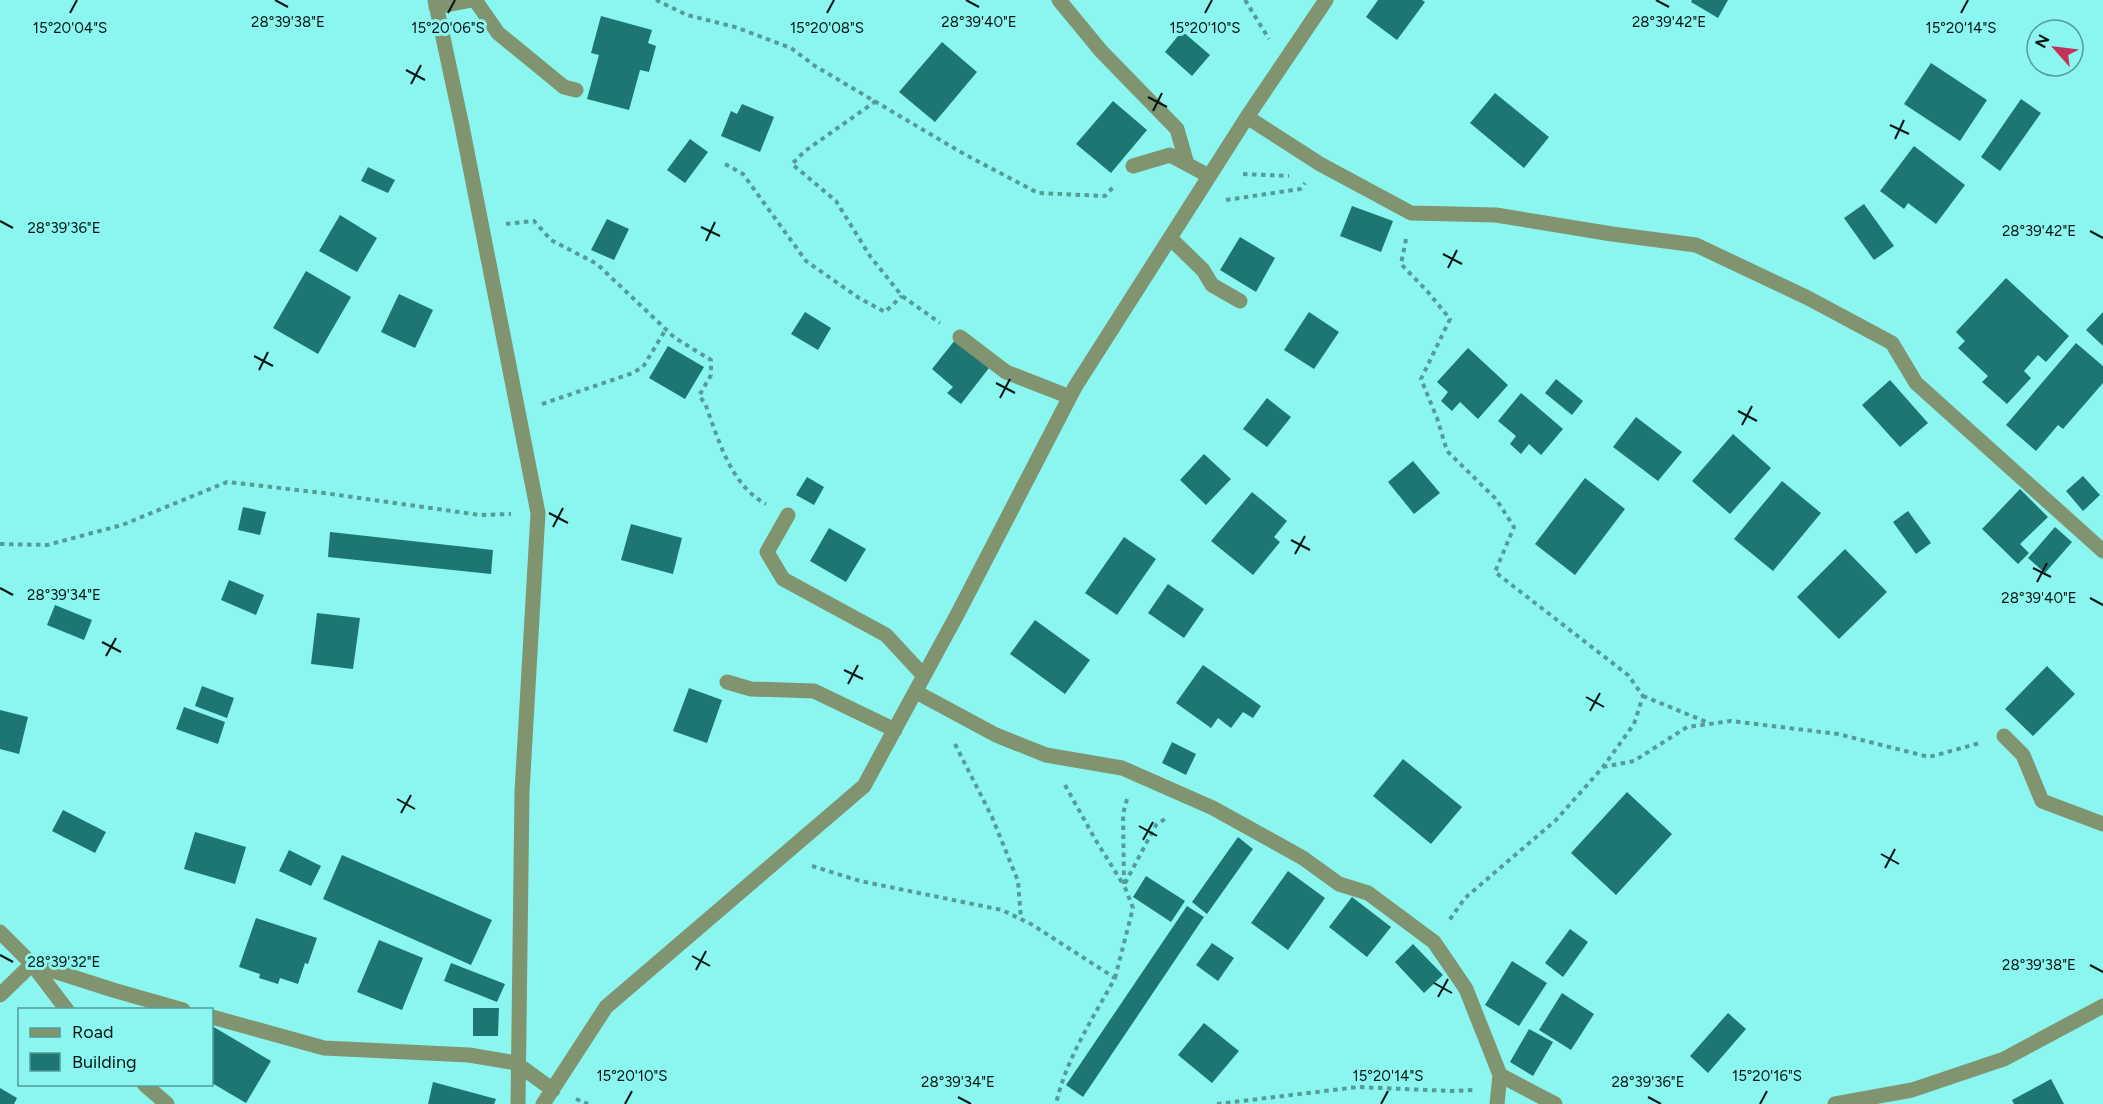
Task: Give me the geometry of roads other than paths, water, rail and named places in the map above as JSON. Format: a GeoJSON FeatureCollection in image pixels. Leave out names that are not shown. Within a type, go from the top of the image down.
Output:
{"type":"FeatureCollection","features":[{"type":"Feature","properties":{"kind":"street"},"geometry":{"type":"LineString","coordinates":[[518,1104],[522,792],[538,513],[483,227],[436,4],[474,0],[498,33],[564,87],[576,90]]}},
{"type":"Feature","properties":{"kind":"street"},"geometry":{"type":"LineString","coordinates":[[1059,0],[1101,51],[1178,129],[1187,164]]}},
{"type":"Feature","properties":{"kind":"street"},"geometry":{"type":"LineString","coordinates":[[543,1104],[606,1007],[864,786],[958,614],[1070,397],[1247,117],[1326,0]]}},
{"type":"Feature","properties":{"kind":"street"},"geometry":{"type":"LineString","coordinates":[[1247,117],[1320,164],[1411,213],[1496,215],[1696,245],[1808,298],[1892,343],[1917,383],[2103,551]]}},
{"type":"Feature","properties":{"kind":"street"},"geometry":{"type":"LineString","coordinates":[[1133,166],[1170,155],[1209,176]]}},
{"type":"Feature","properties":{"kind":"street"},"geometry":{"type":"LineString","coordinates":[[1170,238],[1203,270],[1212,285],[1240,301]]}},
{"type":"Feature","properties":{"kind":"street"},"geometry":{"type":"LineString","coordinates":[[960,337],[1006,372],[1070,397]]}},
{"type":"Feature","properties":{"kind":"street"},"geometry":{"type":"LineString","coordinates":[[788,516],[767,552],[783,579],[886,635],[924,676]]}},
{"type":"Feature","properties":{"kind":"street"},"geometry":{"type":"LineString","coordinates":[[727,682],[751,689],[814,691],[895,729]]}},
{"type":"Feature","properties":{"kind":"street"},"geometry":{"type":"LineString","coordinates":[[915,692],[996,735],[1046,754],[1122,768],[1213,808],[1304,858],[1339,884],[1368,893],[1434,942],[1466,989],[1499,1082],[1497,1104]]}},
{"type":"Feature","properties":{"kind":"street"},"geometry":{"type":"LineString","coordinates":[[2004,736],[2023,755],[2042,801],[2103,824]]}},
{"type":"Feature","properties":{"kind":"street"},"geometry":{"type":"LineString","coordinates":[[0,932],[32,964],[65,1008]]}},
{"type":"Feature","properties":{"kind":"street"},"geometry":{"type":"LineString","coordinates":[[0,995],[32,964]]}},
{"type":"Feature","properties":{"kind":"street"},"geometry":{"type":"LineString","coordinates":[[32,964],[176,1008]]}},
{"type":"Feature","properties":{"kind":"street"},"geometry":{"type":"LineString","coordinates":[[1835,1104],[1912,1090],[2004,1059],[2103,1006]]}},
{"type":"Feature","properties":{"kind":"street"},"geometry":{"type":"LineString","coordinates":[[213,1017],[324,1048],[469,1055],[519,1065],[553,1089]]}},
{"type":"Feature","properties":{"kind":"street"},"geometry":{"type":"LineString","coordinates":[[1499,1082],[1555,1104]]}},
{"type":"Feature","properties":{"kind":"street"},"geometry":{"type":"LineString","coordinates":[[146,1086],[167,1104]]}}]}
